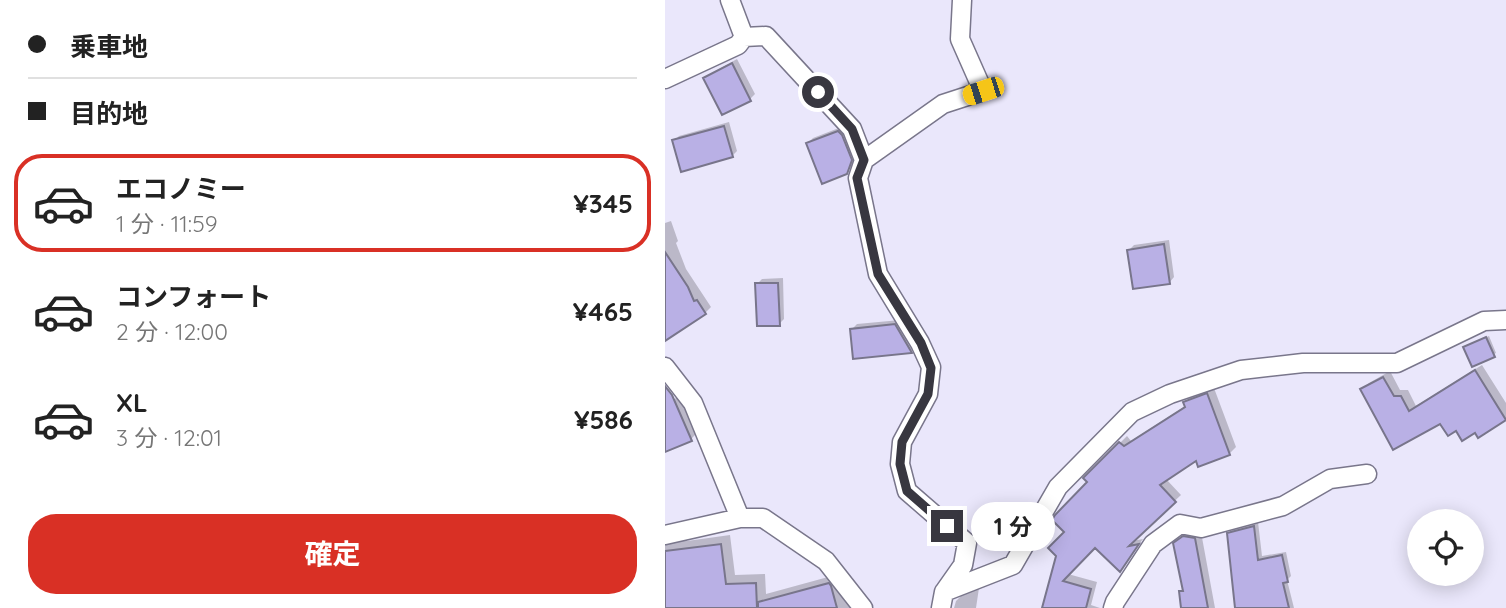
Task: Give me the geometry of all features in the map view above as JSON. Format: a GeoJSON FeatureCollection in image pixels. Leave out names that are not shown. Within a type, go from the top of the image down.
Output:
{"type":"FeatureCollection","features":[{"type":"Feature","properties":{"kind":"street"},"geometry":{"type":"LineString","coordinates":[[730,0],[744,37]]}},
{"type":"Feature","properties":{"kind":"street"},"geometry":{"type":"LineString","coordinates":[[943,600],[963,565],[967,543],[907,491],[900,464],[902,442],[928,394],[931,368],[921,343],[878,274],[857,178],[864,160],[943,104],[983,91],[960,39],[962,0]]}},
{"type":"Feature","properties":{"kind":"street"},"geometry":{"type":"LineString","coordinates":[[744,37],[766,36],[852,129],[864,160]]}},
{"type":"Feature","properties":{"kind":"street"},"geometry":{"type":"LineString","coordinates":[[665,79],[738,45],[744,37]]}},
{"type":"Feature","properties":{"kind":"street"},"geometry":{"type":"LineString","coordinates":[[943,600],[1013,565],[1058,487],[1132,412],[1161,398],[1241,370],[1303,363],[1397,363],[1484,321],[1506,320]]}},
{"type":"Feature","properties":{"kind":"street"},"geometry":{"type":"LineString","coordinates":[[665,366],[693,403],[740,518]]}},
{"type":"Feature","properties":{"kind":"street"},"geometry":{"type":"LineString","coordinates":[[1113,608],[1153,544],[1180,524],[1201,528],[1283,506],[1330,479],[1367,474]]}},
{"type":"Feature","properties":{"kind":"street"},"geometry":{"type":"LineString","coordinates":[[665,535],[740,518],[763,518],[826,561],[863,608]]}},
{"type":"Feature","properties":{"kind":"building"},"geometry":{"type":"Polygon","coordinates":[[[732,63],[751,101],[722,115],[703,78],[732,63]]]}},
{"type":"Feature","properties":{"kind":"building"},"geometry":{"type":"Polygon","coordinates":[[[724,126],[733,157],[681,172],[672,140],[724,126]]]}},
{"type":"Feature","properties":{"kind":"building"},"geometry":{"type":"Polygon","coordinates":[[[838,131],[852,160],[847,174],[822,184],[806,143],[838,131]]]}},
{"type":"Feature","properties":{"kind":"building"},"geometry":{"type":"Polygon","coordinates":[[[1164,244],[1170,284],[1133,289],[1127,250],[1164,244]]]}},
{"type":"Feature","properties":{"kind":"building"},"geometry":{"type":"Polygon","coordinates":[[[665,252],[694,301],[697,300],[706,314],[665,341],[665,252]]]}},
{"type":"Feature","properties":{"kind":"building"},"geometry":{"type":"Polygon","coordinates":[[[755,283],[778,283],[780,326],[757,326],[755,283]]]}},
{"type":"Feature","properties":{"kind":"building"},"geometry":{"type":"Polygon","coordinates":[[[895,324],[912,353],[853,359],[850,329],[895,324]]]}},
{"type":"Feature","properties":{"kind":"building"},"geometry":{"type":"Polygon","coordinates":[[[1486,337],[1495,357],[1472,367],[1463,347],[1486,337]]]}},
{"type":"Feature","properties":{"kind":"building"},"geometry":{"type":"Polygon","coordinates":[[[1475,370],[1506,420],[1478,438],[1475,433],[1462,441],[1456,431],[1448,436],[1440,424],[1393,450],[1360,389],[1383,377],[1394,396],[1401,396],[1409,411],[1475,370]]]}},
{"type":"Feature","properties":{"kind":"building"},"geometry":{"type":"Polygon","coordinates":[[[665,386],[672,395],[692,441],[665,452],[665,386]]]}},
{"type":"Feature","properties":{"kind":"building"},"geometry":{"type":"Polygon","coordinates":[[[1207,393],[1230,455],[1198,467],[1196,461],[1160,485],[1176,502],[1129,546],[1139,544],[1120,572],[1095,548],[1063,581],[1091,589],[1086,608],[1042,608],[1056,556],[1048,548],[1064,532],[1052,520],[1087,482],[1083,478],[1119,442],[1124,446],[1185,407],[1183,402],[1207,393]]]}},
{"type":"Feature","properties":{"kind":"building"},"geometry":{"type":"Polygon","coordinates":[[[1254,526],[1258,560],[1282,555],[1288,582],[1283,583],[1289,608],[1235,608],[1227,533],[1254,526]]]}},
{"type":"Feature","properties":{"kind":"building"},"geometry":{"type":"Polygon","coordinates":[[[1183,536],[1195,538],[1208,608],[1181,608],[1179,591],[1183,591],[1173,543],[1183,536]]]}},
{"type":"Feature","properties":{"kind":"building"},"geometry":{"type":"Polygon","coordinates":[[[721,544],[726,584],[756,583],[757,608],[665,608],[665,551],[721,544]]]}},
{"type":"Feature","properties":{"kind":"building"},"geometry":{"type":"Polygon","coordinates":[[[829,583],[837,608],[758,608],[758,602],[829,583]]]}},
{"type":"Feature","properties":{"kind":"route"},"geometry":{"type":"LineString","coordinates":[[818,92],[852,129],[864,160],[857,178],[878,274],[921,343],[931,368],[928,394],[902,442],[900,464],[907,491],[947,526]]}}]}
